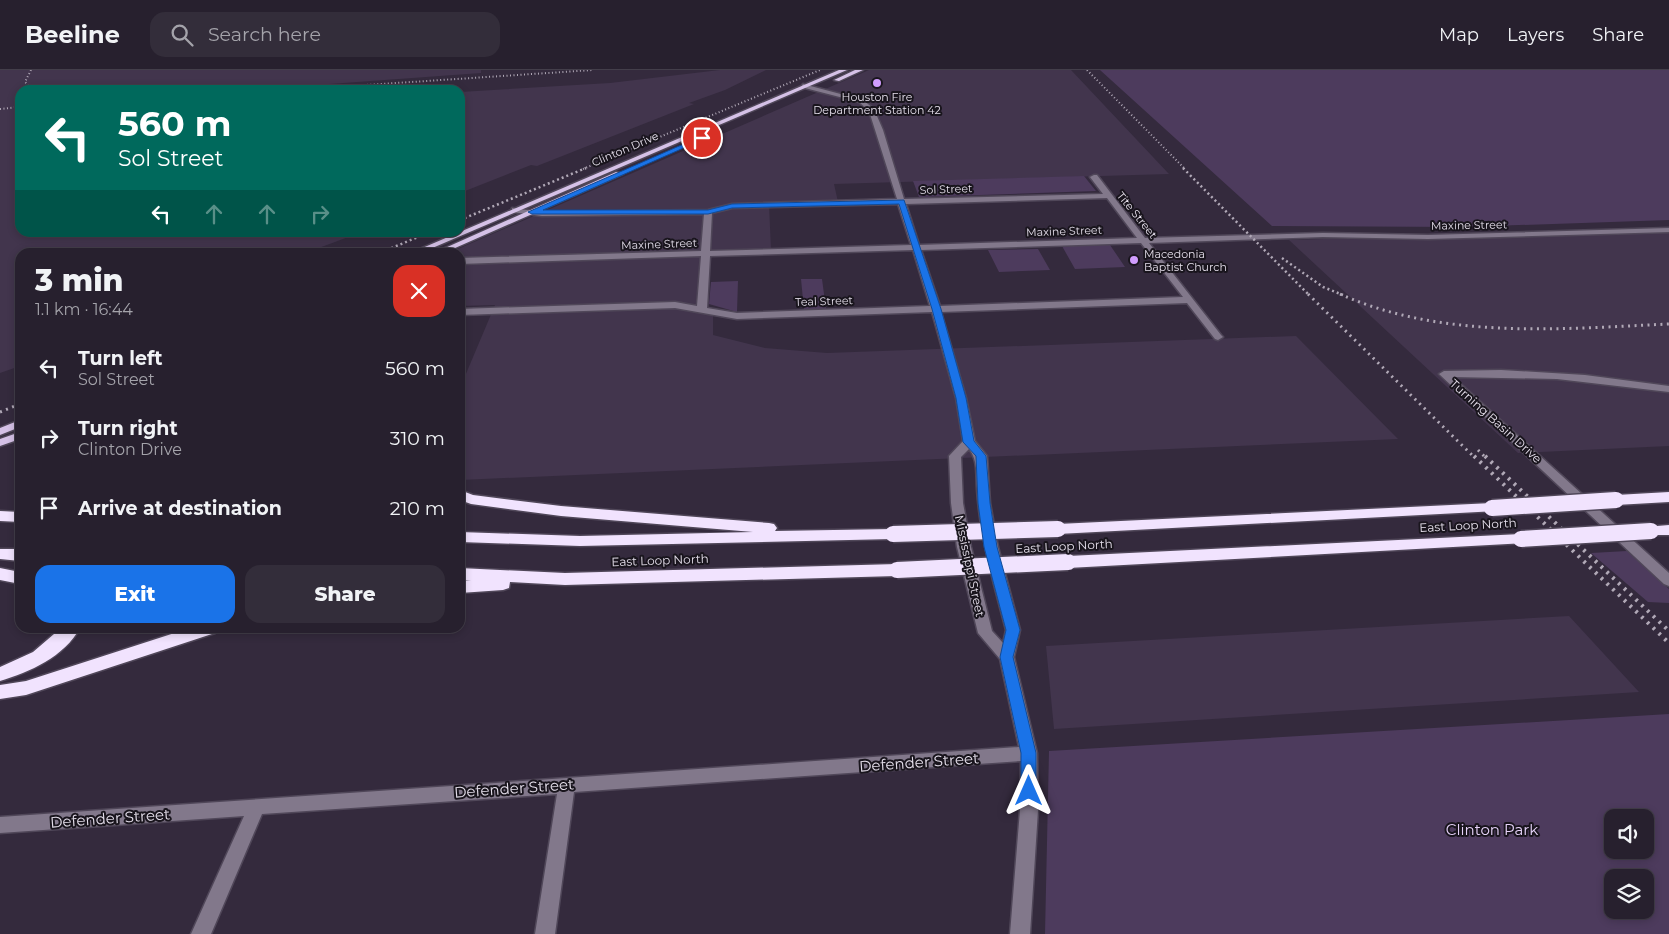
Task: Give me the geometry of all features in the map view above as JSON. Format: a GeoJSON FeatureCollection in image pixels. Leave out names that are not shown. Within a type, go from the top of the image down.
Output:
{"type":"FeatureCollection","features":[{"type":"Feature","properties":{"kind":"highway"},"geometry":{"type":"LineString","coordinates":[[465,497],[561,512],[842,535]]}},
{"type":"Feature","properties":{"kind":"highway","name":"East Loop North"},"geometry":{"type":"LineString","coordinates":[[465,537],[580,541],[1058,529],[1669,498]]}},
{"type":"Feature","properties":{"kind":"highway"},"geometry":{"type":"LineString","coordinates":[[0,516],[15,517]]}},
{"type":"Feature","properties":{"kind":"highway","name":"East Loop North"},"geometry":{"type":"LineString","coordinates":[[465,574],[564,579],[897,570],[1669,530]]}},
{"type":"Feature","properties":{"kind":"highway"},"geometry":{"type":"LineString","coordinates":[[0,554],[15,555]]}},
{"type":"Feature","properties":{"kind":"highway"},"geometry":{"type":"LineString","coordinates":[[0,574],[15,577]]}},
{"type":"Feature","properties":{"kind":"highway"},"geometry":{"type":"LineString","coordinates":[[465,588],[564,579]]}},
{"type":"Feature","properties":{"kind":"highway"},"geometry":{"type":"LineString","coordinates":[[0,674],[29,664],[54,647],[67,633]]}},
{"type":"Feature","properties":{"kind":"highway"},"geometry":{"type":"LineString","coordinates":[[0,692],[26,688],[194,633]]}},
{"type":"Feature","properties":{"kind":"main road","name":"Clinton Drive"},"geometry":{"type":"LineString","coordinates":[[465,231],[844,70]]}},
{"type":"Feature","properties":{"kind":"main road","name":"Clinton Drive"},"geometry":{"type":"LineString","coordinates":[[449,248],[860,70]]}},
{"type":"Feature","properties":{"kind":"main road","name":"Clinton Drive"},"geometry":{"type":"LineString","coordinates":[[426,248],[452,237]]}},
{"type":"Feature","properties":{"kind":"main road"},"geometry":{"type":"LineString","coordinates":[[0,432],[15,425]]}},
{"type":"Feature","properties":{"kind":"main road"},"geometry":{"type":"LineString","coordinates":[[0,443],[15,437]]}},
{"type":"Feature","properties":{"kind":"street","name":"Mississippi Street"},"geometry":{"type":"LineString","coordinates":[[803,86],[852,97],[870,108],[880,130],[936,309],[961,398],[969,442],[981,456],[984,503],[990,547],[1013,630],[1007,657],[1029,753],[1029,810],[1020,934]]}},
{"type":"Feature","properties":{"kind":"street","name":"Tite Street"},"geometry":{"type":"LineString","coordinates":[[1094,177],[1218,337]]}},
{"type":"Feature","properties":{"kind":"street","name":"Sol Street"},"geometry":{"type":"LineString","coordinates":[[515,210],[532,212],[708,212],[732,206],[1108,196]]}},
{"type":"Feature","properties":{"kind":"street"},"geometry":{"type":"LineString","coordinates":[[702,308],[708,212]]}},
{"type":"Feature","properties":{"kind":"street","name":"Maxine Street"},"geometry":{"type":"LineString","coordinates":[[465,261],[1323,235],[1428,237],[1669,230]]}},
{"type":"Feature","properties":{"kind":"street","name":"Teal Street"},"geometry":{"type":"LineString","coordinates":[[465,312],[675,305],[702,308],[738,316],[1189,300]]}},
{"type":"Feature","properties":{"kind":"street","name":"Turning Basin Drive"},"geometry":{"type":"LineString","coordinates":[[1669,389],[1522,373],[1444,374],[1669,581]]}},
{"type":"Feature","properties":{"kind":"street","name":"Mississippi Street"},"geometry":{"type":"LineString","coordinates":[[969,442],[955,456],[957,504],[964,547],[985,633],[1007,657]]}},
{"type":"Feature","properties":{"kind":"street","name":"Defender Street"},"geometry":{"type":"LineString","coordinates":[[0,825],[1029,753]]}},
{"type":"Feature","properties":{"kind":"street"},"geometry":{"type":"LineString","coordinates":[[546,934],[567,784]]}},
{"type":"Feature","properties":{"kind":"street"},"geometry":{"type":"LineString","coordinates":[[201,934],[256,808]]}},
{"type":"Feature","properties":{"kind":"shaded area"},"geometry":{"type":"Polygon","coordinates":[[[0,70],[481,70],[481,73],[317,85],[15,85],[15,237],[348,237],[319,248],[15,248],[15,368],[0,373],[0,70]]]}},
{"type":"Feature","properties":{"kind":"shaded area"},"geometry":{"type":"Polygon","coordinates":[[[720,70],[766,70],[725,90],[689,103],[694,104],[537,166],[531,165],[465,191],[465,92],[610,83],[720,70]]]}},
{"type":"Feature","properties":{"kind":"shaded area"},"geometry":{"type":"Polygon","coordinates":[[[869,70],[1071,70],[1169,174],[834,184],[838,202],[769,204],[771,250],[701,252],[695,312],[713,315],[713,335],[765,348],[827,353],[1296,336],[1398,439],[465,480],[465,376],[495,305],[465,306],[465,248],[460,248],[869,70]]]}},
{"type":"Feature","properties":{"kind":"shaded area"},"geometry":{"type":"Polygon","coordinates":[[[1669,229],[1669,446],[1518,453],[1289,240],[1669,229]]]}},
{"type":"Feature","properties":{"kind":"shaded area"},"geometry":{"type":"Polygon","coordinates":[[[1569,616],[1639,692],[1054,729],[1046,646],[1569,616]]]}},
{"type":"Feature","properties":{"kind":"green space"},"geometry":{"type":"Polygon","coordinates":[[[1100,70],[1669,70],[1669,220],[1461,227],[1272,226],[1100,70]]]}},
{"type":"Feature","properties":{"kind":"green space"},"geometry":{"type":"Polygon","coordinates":[[[1084,176],[1096,191],[919,197],[913,181],[1084,176]]]}},
{"type":"Feature","properties":{"kind":"green space"},"geometry":{"type":"Polygon","coordinates":[[[1110,245],[1125,267],[1075,269],[1062,246],[1110,245]]]}},
{"type":"Feature","properties":{"kind":"green space"},"geometry":{"type":"Polygon","coordinates":[[[1038,249],[1050,270],[999,272],[988,250],[1038,249]]]}},
{"type":"Feature","properties":{"kind":"green space"},"geometry":{"type":"Polygon","coordinates":[[[801,279],[822,279],[826,309],[804,310],[801,279]]]}},
{"type":"Feature","properties":{"kind":"green space"},"geometry":{"type":"Polygon","coordinates":[[[738,281],[737,312],[709,304],[711,282],[738,281]]]}},
{"type":"Feature","properties":{"kind":"green space"},"geometry":{"type":"Polygon","coordinates":[[[1627,551],[1669,589],[1669,603],[1648,602],[1591,553],[1627,551]]]}},
{"type":"Feature","properties":{"kind":"green space","name":"Clinton Park"},"geometry":{"type":"Polygon","coordinates":[[[1669,714],[1669,934],[1045,934],[1049,751],[1669,714]]]}},
{"type":"Feature","properties":{"kind":"railway"},"geometry":{"type":"LineString","coordinates":[[28,85],[25,82],[31,70]]}},
{"type":"Feature","properties":{"kind":"railway"},"geometry":{"type":"LineString","coordinates":[[366,85],[593,70]]}},
{"type":"Feature","properties":{"kind":"railway"},"geometry":{"type":"LineString","coordinates":[[583,169],[820,70]]}},
{"type":"Feature","properties":{"kind":"railway"},"geometry":{"type":"LineString","coordinates":[[1087,70],[1185,169]]}},
{"type":"Feature","properties":{"kind":"railway"},"geometry":{"type":"LineString","coordinates":[[0,109],[15,108]]}},
{"type":"Feature","properties":{"kind":"railway"},"geometry":{"type":"LineString","coordinates":[[465,218],[586,168]]}},
{"type":"Feature","properties":{"kind":"railway"},"geometry":{"type":"LineString","coordinates":[[1183,168],[1308,294]]}},
{"type":"Feature","properties":{"kind":"railway"},"geometry":{"type":"LineString","coordinates":[[392,248],[418,237]]}},
{"type":"Feature","properties":{"kind":"railway"},"geometry":{"type":"LineString","coordinates":[[1282,258],[1323,287],[1343,295]]}},
{"type":"Feature","properties":{"kind":"railway"},"geometry":{"type":"LineString","coordinates":[[1308,294],[1475,458]]}},
{"type":"Feature","properties":{"kind":"railway"},"geometry":{"type":"LineString","coordinates":[[1340,294],[1379,309],[1419,319],[1460,325],[1544,329],[1669,324]]}},
{"type":"Feature","properties":{"kind":"railway"},"geometry":{"type":"LineString","coordinates":[[0,412],[15,406]]}},
{"type":"Feature","properties":{"kind":"railway"},"geometry":{"type":"LineString","coordinates":[[1478,450],[1486,458]]}},
{"type":"Feature","properties":{"kind":"railway"},"geometry":{"type":"LineString","coordinates":[[1474,456],[1669,643]]}},
{"type":"Feature","properties":{"kind":"railway"},"geometry":{"type":"LineString","coordinates":[[1485,456],[1669,631]]}},
{"type":"Feature","properties":{"kind":"place","name":"Houston Fire Department Station 42"},"geometry":{"type":"Point","coordinates":[877,83]}},
{"type":"Feature","properties":{"kind":"place","name":"Macedonia Baptist Church"},"geometry":{"type":"Point","coordinates":[1134,260]}},
{"type":"Feature","properties":{"kind":"route"},"geometry":{"type":"LineString","coordinates":[[702,138],[532,212],[542,214],[595,214],[708,212],[732,206],[902,202],[936,309],[961,398],[969,442],[981,456],[984,503],[990,547],[1013,630],[1007,657],[1029,753],[1029,791]]}}]}
